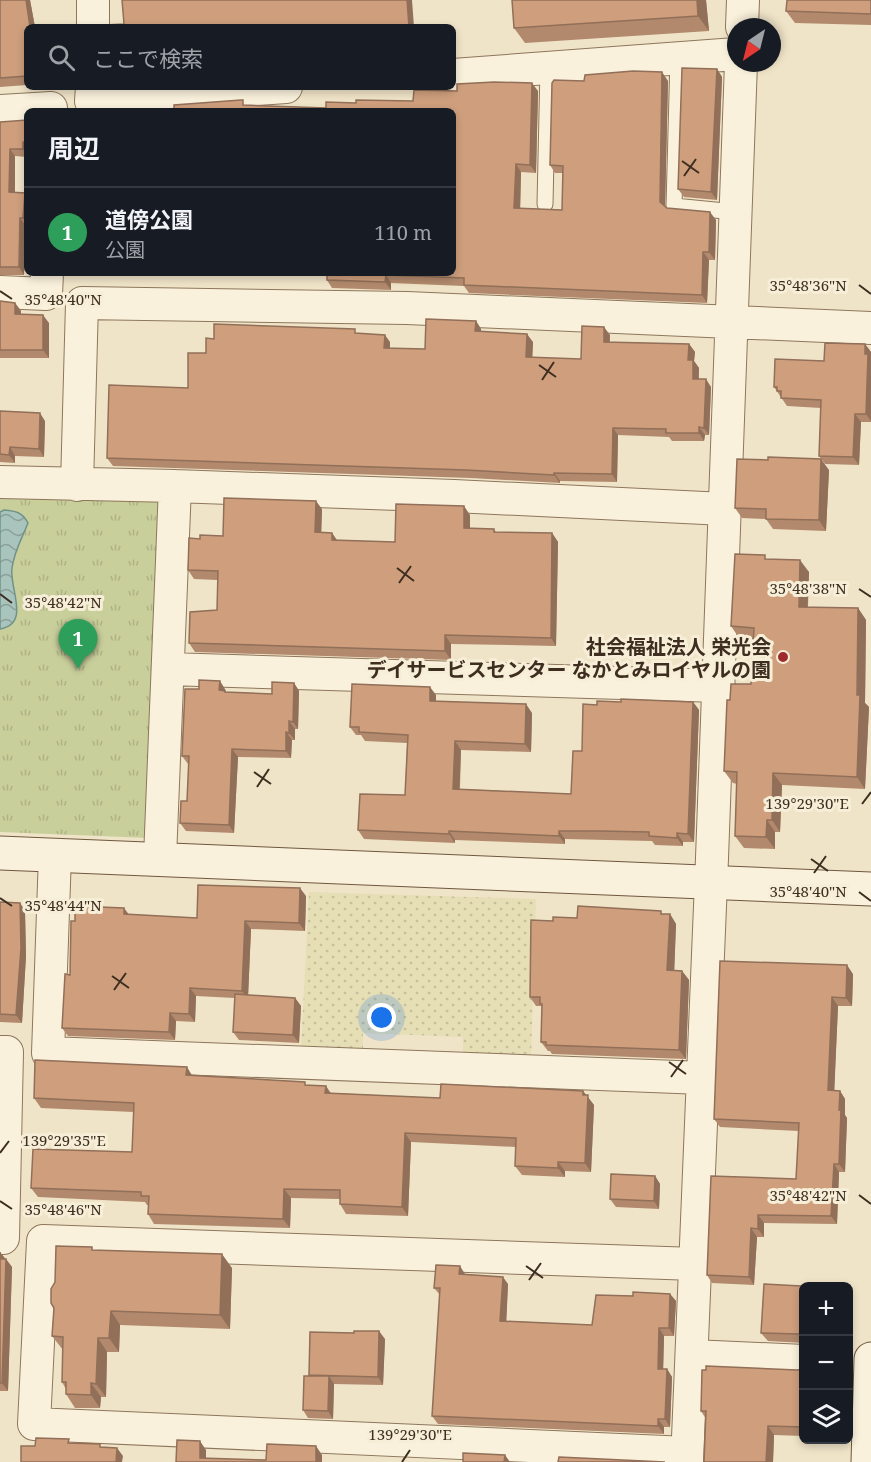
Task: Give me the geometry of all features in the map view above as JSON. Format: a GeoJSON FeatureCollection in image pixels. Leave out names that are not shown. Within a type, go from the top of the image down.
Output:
{"type":"FeatureCollection","features":[{"type":"Feature","properties":{"kind":"street"},"geometry":{"type":"LineString","coordinates":[[93,0],[93,24]]}},
{"type":"Feature","properties":{"kind":"street"},"geometry":{"type":"LineString","coordinates":[[742,18],[743,0]]}},
{"type":"Feature","properties":{"kind":"street"},"geometry":{"type":"LineString","coordinates":[[456,75],[727,55]]}},
{"type":"Feature","properties":{"kind":"street"},"geometry":{"type":"LineString","coordinates":[[695,1264],[44,1241],[34,1424],[687,1458],[711,883],[741,72]]}},
{"type":"Feature","properties":{"kind":"street"},"geometry":{"type":"LineString","coordinates":[[92,90],[91,101],[244,90]]}},
{"type":"Feature","properties":{"kind":"street"},"geometry":{"type":"LineString","coordinates":[[0,111],[24,110]]}},
{"type":"Feature","properties":{"kind":"street"},"geometry":{"type":"LineString","coordinates":[[0,292],[46,294],[47,276]]}},
{"type":"Feature","properties":{"kind":"street"},"geometry":{"type":"LineString","coordinates":[[77,485],[82,303],[407,308],[871,328]]}},
{"type":"Feature","properties":{"kind":"street"},"geometry":{"type":"LineString","coordinates":[[0,482],[454,496],[725,509]]}},
{"type":"Feature","properties":{"kind":"street"},"geometry":{"type":"LineString","coordinates":[[159,858],[175,486]]}},
{"type":"Feature","properties":{"kind":"street"},"geometry":{"type":"LineString","coordinates":[[168,669],[718,686]]}},
{"type":"Feature","properties":{"kind":"street"},"geometry":{"type":"LineString","coordinates":[[0,853],[871,889]]}},
{"type":"Feature","properties":{"kind":"street"},"geometry":{"type":"LineString","coordinates":[[55,855],[48,1053],[703,1078]]}},
{"type":"Feature","properties":{"kind":"street"},"geometry":{"type":"LineString","coordinates":[[0,1052],[7,1052],[3,1238],[0,1238]]}},
{"type":"Feature","properties":{"kind":"street"},"geometry":{"type":"LineString","coordinates":[[692,1356],[799,1361]]}},
{"type":"Feature","properties":{"kind":"street"},"geometry":{"type":"LineString","coordinates":[[868,1462],[871,1359]]}},
{"type":"Feature","properties":{"kind":"street"},"geometry":{"type":"LineString","coordinates":[[853,1363],[871,1364]]}},
{"type":"Feature","properties":{"kind":"lane"},"geometry":{"type":"LineString","coordinates":[[678,58],[674,206],[735,212]]}},
{"type":"Feature","properties":{"kind":"lane"},"geometry":{"type":"LineString","coordinates":[[545,204],[548,68]]}},
{"type":"Feature","properties":{"kind":"shaded area"},"geometry":{"type":"Polygon","coordinates":[[[309,892],[536,899],[531,1059],[463,1056],[463,1037],[363,1033],[363,1052],[301,1048],[309,892]]]}},
{"type":"Feature","properties":{"kind":"green space"},"geometry":{"type":"Polygon","coordinates":[[[0,493],[154,498],[164,506],[148,838],[0,832],[0,493]]]}},
{"type":"Feature","properties":{"kind":"water"},"geometry":{"type":"Polygon","coordinates":[[[4,510],[18,513],[28,523],[16,551],[12,568],[17,613],[15,620],[9,626],[0,629],[0,512],[4,510]]]}},
{"type":"Feature","properties":{"kind":"building"},"geometry":{"type":"Polygon","coordinates":[[[0,0],[26,0],[30,24],[24,24],[24,76],[0,78],[0,0]]]}},
{"type":"Feature","properties":{"kind":"building"},"geometry":{"type":"Polygon","coordinates":[[[122,0],[407,0],[409,24],[124,24],[122,0]]]}},
{"type":"Feature","properties":{"kind":"building"},"geometry":{"type":"Polygon","coordinates":[[[512,0],[697,0],[698,16],[514,28],[512,0]]]}},
{"type":"Feature","properties":{"kind":"building"},"geometry":{"type":"Polygon","coordinates":[[[787,0],[871,0],[871,14],[786,11],[787,0]]]}},
{"type":"Feature","properties":{"kind":"building"},"geometry":{"type":"Polygon","coordinates":[[[682,68],[717,69],[711,192],[678,189],[682,68]]]}},
{"type":"Feature","properties":{"kind":"building"},"geometry":{"type":"Polygon","coordinates":[[[633,71],[662,72],[660,202],[667,208],[710,212],[709,252],[703,252],[702,295],[464,285],[464,278],[412,276],[456,276],[456,108],[326,108],[326,102],[413,101],[414,90],[457,91],[457,84],[532,83],[530,165],[516,164],[514,208],[562,210],[563,166],[550,165],[552,83],[554,80],[584,81],[585,75],[633,71]]]}},
{"type":"Feature","properties":{"kind":"building"},"geometry":{"type":"Polygon","coordinates":[[[241,100],[243,100],[243,105],[326,108],[174,108],[174,105],[241,100]]]}},
{"type":"Feature","properties":{"kind":"building"},"geometry":{"type":"Polygon","coordinates":[[[24,120],[23,149],[10,149],[9,192],[24,193],[23,218],[20,218],[19,267],[0,267],[0,122],[24,120]]]}},
{"type":"Feature","properties":{"kind":"building"},"geometry":{"type":"Polygon","coordinates":[[[327,276],[386,276],[385,282],[327,280],[327,276]]]}},
{"type":"Feature","properties":{"kind":"building"},"geometry":{"type":"Polygon","coordinates":[[[0,301],[15,303],[15,314],[43,315],[43,350],[0,350],[0,301]]]}},
{"type":"Feature","properties":{"kind":"building"},"geometry":{"type":"Polygon","coordinates":[[[426,319],[476,321],[475,331],[527,334],[526,357],[581,359],[582,326],[604,327],[604,342],[689,344],[688,360],[693,360],[693,379],[706,379],[704,428],[699,427],[699,433],[666,433],[666,429],[613,428],[612,474],[554,473],[554,475],[107,458],[109,385],[188,388],[188,353],[206,353],[206,338],[214,339],[214,324],[355,329],[355,333],[385,335],[384,348],[425,349],[426,319]]]}},
{"type":"Feature","properties":{"kind":"building"},"geometry":{"type":"Polygon","coordinates":[[[825,343],[865,344],[865,354],[868,354],[866,414],[855,414],[853,457],[819,456],[821,400],[781,398],[781,391],[777,391],[777,387],[774,387],[775,359],[824,361],[825,343]]]}},
{"type":"Feature","properties":{"kind":"building"},"geometry":{"type":"Polygon","coordinates":[[[0,411],[40,413],[39,449],[10,447],[9,455],[0,454],[0,411]]]}},
{"type":"Feature","properties":{"kind":"building"},"geometry":{"type":"Polygon","coordinates":[[[768,457],[821,459],[819,520],[766,519],[766,509],[735,508],[737,459],[768,460],[768,457]]]}},
{"type":"Feature","properties":{"kind":"building"},"geometry":{"type":"Polygon","coordinates":[[[224,498],[316,501],[315,532],[332,533],[332,540],[395,542],[396,504],[464,506],[464,528],[494,529],[494,532],[552,533],[551,638],[445,635],[445,651],[189,643],[190,612],[217,610],[218,571],[188,570],[189,538],[200,539],[200,535],[223,536],[224,498]]]}},
{"type":"Feature","properties":{"kind":"building"},"geometry":{"type":"Polygon","coordinates":[[[735,554],[765,555],[765,559],[800,560],[799,607],[858,608],[857,695],[860,695],[857,777],[773,773],[772,820],[767,820],[766,837],[735,836],[737,772],[724,771],[727,700],[730,700],[731,684],[751,684],[754,628],[731,626],[735,554]]]}},
{"type":"Feature","properties":{"kind":"building"},"geometry":{"type":"Polygon","coordinates":[[[199,680],[220,681],[219,690],[225,692],[272,694],[272,682],[294,683],[293,722],[289,721],[289,733],[286,732],[286,751],[232,749],[229,825],[180,823],[181,801],[187,801],[189,756],[182,756],[185,689],[199,689],[199,680]]]}},
{"type":"Feature","properties":{"kind":"building"},"geometry":{"type":"Polygon","coordinates":[[[352,684],[430,687],[430,701],[526,704],[525,744],[455,741],[453,789],[571,794],[573,751],[582,751],[583,704],[597,705],[597,701],[621,702],[621,699],[693,702],[688,834],[677,833],[677,838],[649,836],[649,832],[559,831],[559,836],[358,830],[360,794],[405,795],[408,735],[359,732],[359,727],[350,727],[352,684]]]}},
{"type":"Feature","properties":{"kind":"building"},"geometry":{"type":"Polygon","coordinates":[[[198,885],[300,888],[299,923],[245,921],[242,991],[190,988],[189,1014],[170,1013],[169,1032],[62,1028],[65,974],[70,975],[71,921],[75,921],[75,906],[124,908],[124,914],[197,918],[198,885]]]}},
{"type":"Feature","properties":{"kind":"building"},"geometry":{"type":"Polygon","coordinates":[[[0,902],[20,903],[21,948],[16,1015],[0,1014],[0,902]]]}},
{"type":"Feature","properties":{"kind":"building"},"geometry":{"type":"Polygon","coordinates":[[[578,906],[661,911],[661,914],[670,914],[667,970],[682,971],[679,1050],[546,1045],[546,1042],[541,1042],[542,1004],[540,1004],[540,997],[530,997],[531,920],[553,921],[553,917],[577,918],[578,906]]]}},
{"type":"Feature","properties":{"kind":"building"},"geometry":{"type":"Polygon","coordinates":[[[720,961],[847,965],[846,998],[832,997],[828,1090],[840,1091],[839,1110],[841,1110],[839,1164],[834,1164],[831,1216],[758,1215],[758,1229],[751,1228],[749,1277],[707,1275],[711,1176],[796,1179],[799,1123],[714,1119],[720,961]]]}},
{"type":"Feature","properties":{"kind":"building"},"geometry":{"type":"Polygon","coordinates":[[[235,994],[295,998],[293,1035],[233,1032],[235,994]]]}},
{"type":"Feature","properties":{"kind":"building"},"geometry":{"type":"Polygon","coordinates":[[[35,1060],[187,1067],[186,1075],[305,1082],[305,1085],[326,1086],[325,1093],[440,1098],[441,1084],[583,1091],[583,1095],[588,1095],[585,1163],[558,1162],[558,1168],[515,1166],[516,1138],[405,1133],[402,1207],[340,1204],[340,1190],[284,1189],[283,1219],[148,1214],[149,1196],[141,1196],[141,1192],[31,1188],[33,1149],[132,1152],[134,1103],[34,1098],[35,1060]]]}},
{"type":"Feature","properties":{"kind":"building"},"geometry":{"type":"Polygon","coordinates":[[[611,1174],[655,1176],[654,1201],[610,1199],[611,1174]]]}},
{"type":"Feature","properties":{"kind":"building"},"geometry":{"type":"Polygon","coordinates":[[[56,1246],[92,1247],[92,1250],[222,1254],[220,1315],[111,1311],[109,1338],[98,1338],[96,1384],[91,1383],[91,1395],[66,1394],[66,1382],[62,1382],[63,1337],[52,1336],[54,1308],[51,1303],[51,1289],[55,1282],[56,1246]]]}},
{"type":"Feature","properties":{"kind":"building"},"geometry":{"type":"Polygon","coordinates":[[[0,1259],[6,1259],[2,1383],[0,1383],[0,1259]]]}},
{"type":"Feature","properties":{"kind":"building"},"geometry":{"type":"Polygon","coordinates":[[[436,1265],[460,1266],[459,1274],[503,1277],[500,1321],[592,1325],[596,1295],[633,1296],[633,1292],[670,1294],[669,1328],[659,1328],[658,1369],[667,1369],[665,1419],[658,1419],[658,1426],[432,1416],[440,1288],[434,1288],[436,1265]]]}},
{"type":"Feature","properties":{"kind":"building"},"geometry":{"type":"Polygon","coordinates":[[[764,1284],[799,1286],[799,1334],[761,1333],[764,1284]]]}},
{"type":"Feature","properties":{"kind":"building"},"geometry":{"type":"Polygon","coordinates":[[[354,1331],[379,1331],[378,1377],[309,1375],[310,1332],[354,1333],[354,1331]]]}},
{"type":"Feature","properties":{"kind":"building"},"geometry":{"type":"Polygon","coordinates":[[[706,1366],[799,1370],[799,1427],[768,1426],[766,1462],[704,1462],[706,1411],[701,1411],[702,1370],[706,1370],[706,1366]]]}},
{"type":"Feature","properties":{"kind":"building"},"geometry":{"type":"Polygon","coordinates":[[[304,1376],[329,1376],[328,1411],[303,1410],[304,1376]]]}},
{"type":"Feature","properties":{"kind":"building"},"geometry":{"type":"Polygon","coordinates":[[[36,1438],[69,1439],[68,1443],[100,1444],[100,1447],[117,1448],[116,1462],[21,1462],[21,1446],[35,1446],[36,1438]]]}},
{"type":"Feature","properties":{"kind":"building"},"geometry":{"type":"Polygon","coordinates":[[[177,1440],[200,1441],[200,1458],[266,1460],[267,1444],[316,1446],[316,1462],[176,1462],[177,1440]]]}},
{"type":"Feature","properties":{"kind":"building"},"geometry":{"type":"Polygon","coordinates":[[[463,1453],[505,1455],[504,1462],[463,1462],[463,1453]]]}},
{"type":"Feature","properties":{"kind":"building"},"geometry":{"type":"Polygon","coordinates":[[[559,1457],[665,1462],[558,1462],[559,1457]]]}},
{"type":"Feature","properties":{"kind":"place","name":"社会福祉法人 栄光会 デイサービスセンター なかとみロイヤルの園"},"geometry":{"type":"Point","coordinates":[783,657]}},
{"type":"Feature","properties":{"kind":"place","name":"道傍公園"},"geometry":{"type":"Point","coordinates":[78,669]}}]}
